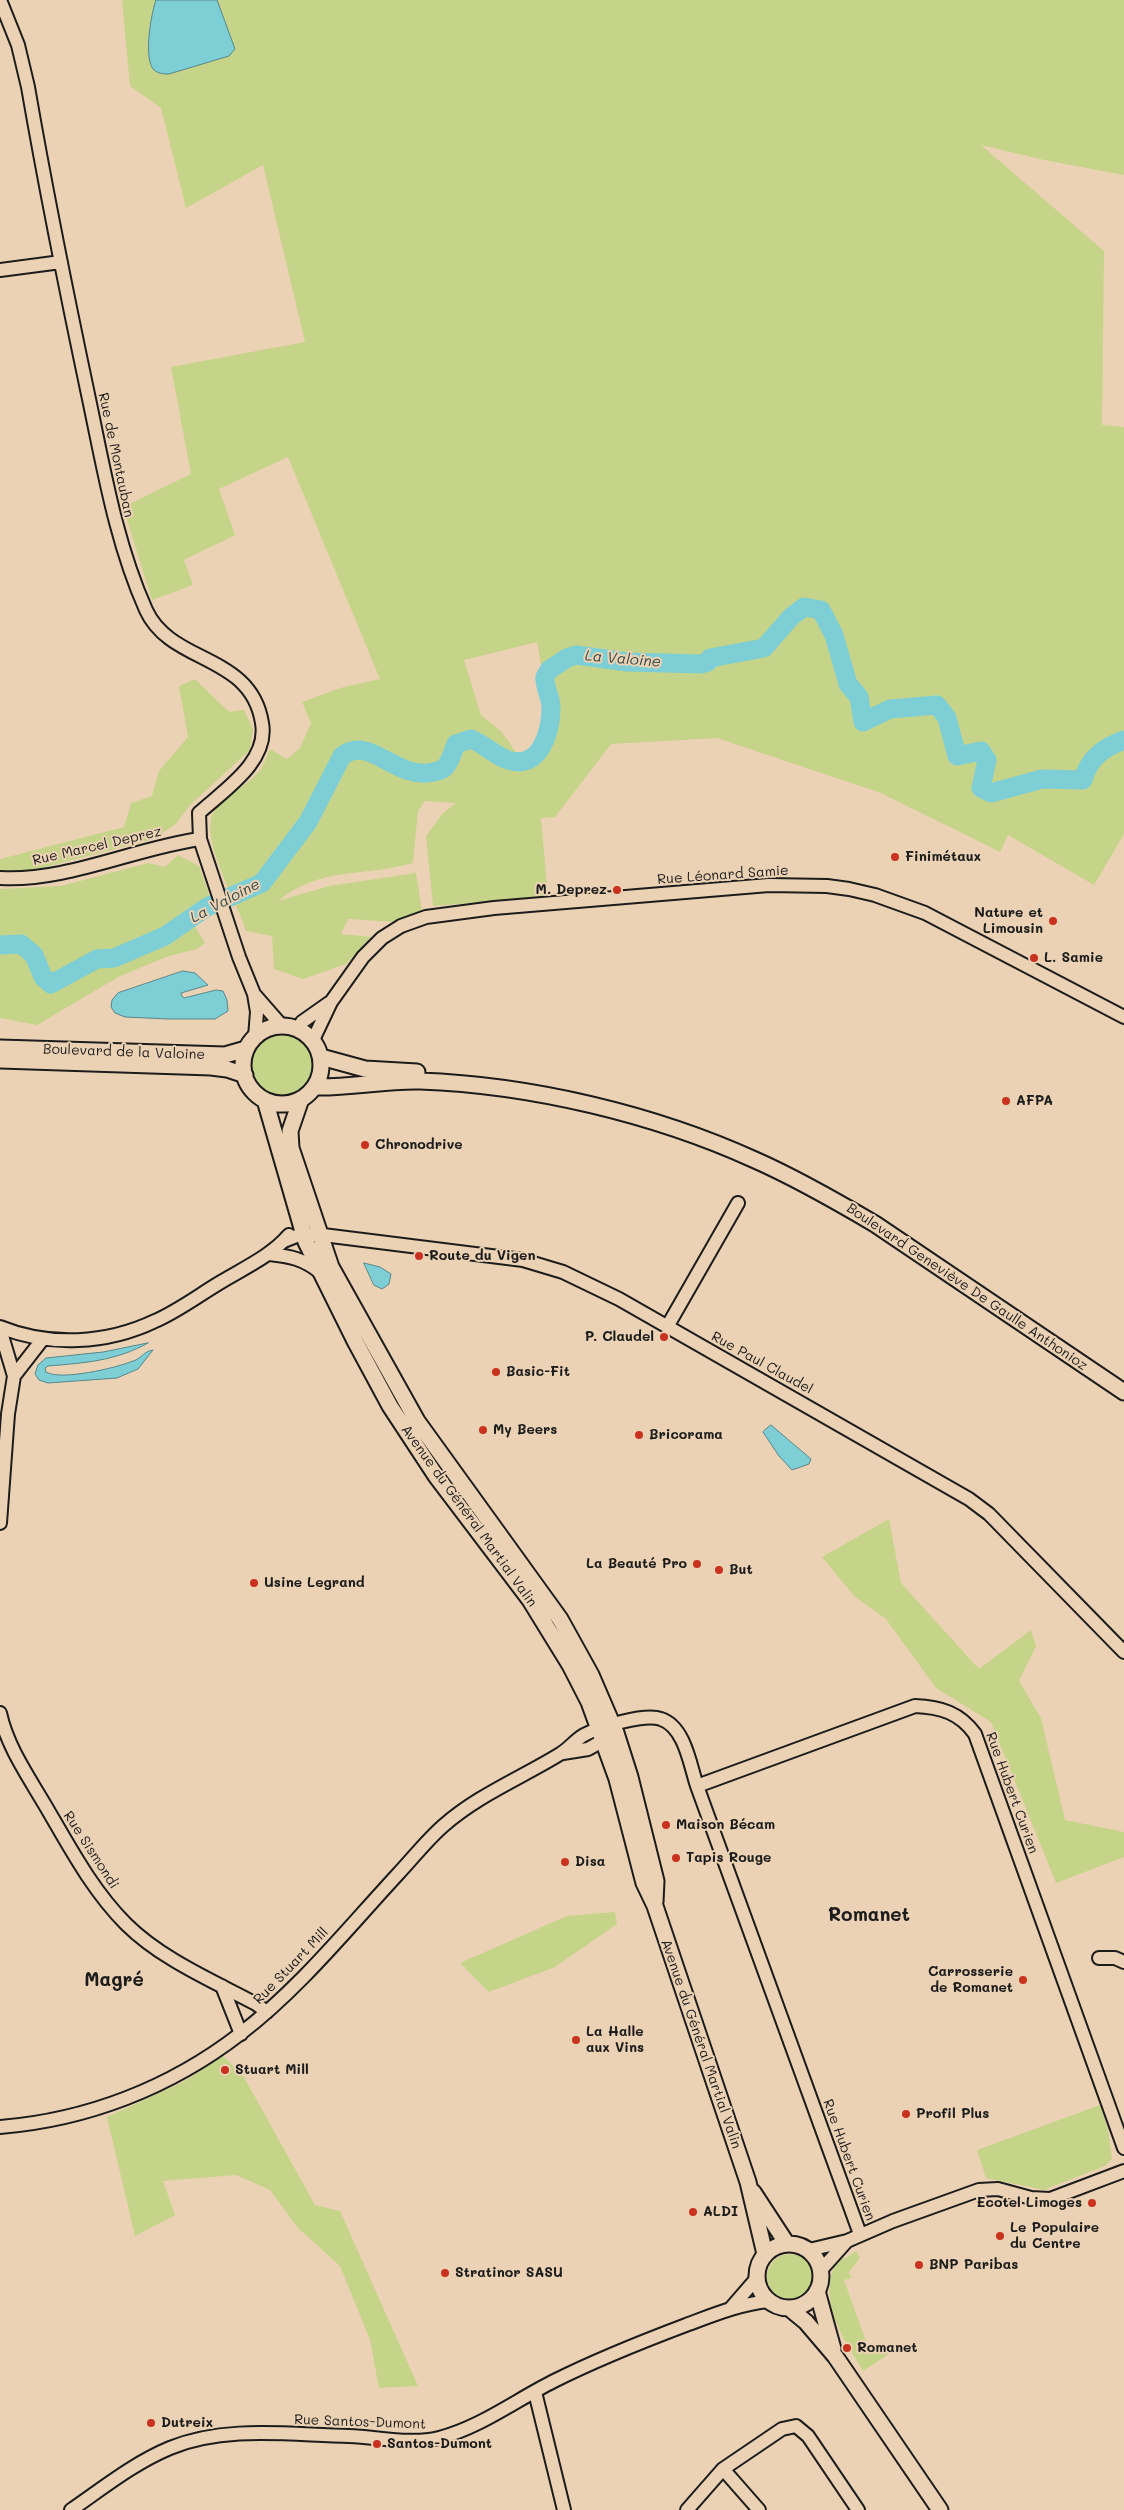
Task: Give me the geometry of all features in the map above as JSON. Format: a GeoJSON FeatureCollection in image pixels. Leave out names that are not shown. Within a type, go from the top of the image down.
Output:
{"type":"FeatureCollection","features":[{"type":"Feature","properties":{"kind":"main road"},"geometry":{"type":"LineString","coordinates":[[282,1026],[298,1029],[313,1040],[321,1058],[321,1073],[314,1087],[301,1099],[285,1104],[265,1100],[251,1088],[245,1075],[243,1062],[251,1043],[269,1028],[282,1026]]}},
{"type":"Feature","properties":{"kind":"main road","name":"Boulevard de la Valoine"},"geometry":{"type":"LineString","coordinates":[[0,1048],[225,1055],[251,1043]]}},
{"type":"Feature","properties":{"kind":"main road","name":"Boulevard Geneviève De Gaulle Anthonioz"},"geometry":{"type":"LineString","coordinates":[[321,1058],[365,1069],[485,1076],[565,1090],[623,1103],[690,1124],[742,1144],[832,1188],[887,1221],[1124,1379]]}},
{"type":"Feature","properties":{"kind":"main road","name":"Boulevard de la Valoine"},"geometry":{"type":"LineString","coordinates":[[0,1060],[211,1067],[245,1075]]}},
{"type":"Feature","properties":{"kind":"main road","name":"Boulevard Geneviève De Gaulle Anthonioz"},"geometry":{"type":"LineString","coordinates":[[314,1087],[337,1088],[370,1083],[420,1081],[486,1086],[594,1106],[702,1138],[755,1160],[833,1199],[875,1224],[1124,1392]]}},
{"type":"Feature","properties":{"kind":"main road","name":"Avenue du Général Martial Valin"},"geometry":{"type":"LineString","coordinates":[[301,1099],[290,1131],[291,1148],[310,1238],[321,1273],[390,1406],[436,1476],[530,1600],[611,1729]]}},
{"type":"Feature","properties":{"kind":"main road","name":"Avenue du Général Martial Valin"},"geometry":{"type":"LineString","coordinates":[[265,1100],[292,1196],[310,1238],[331,1267],[417,1421],[560,1619],[591,1675],[630,1776],[656,1881],[655,1906],[748,2182],[765,2254]]}},
{"type":"Feature","properties":{"kind":"main road","name":"Avenue du Général Martial Valin"},"geometry":{"type":"LineString","coordinates":[[748,2182],[787,2244]]}},
{"type":"Feature","properties":{"kind":"main road"},"geometry":{"type":"LineString","coordinates":[[789,2308],[805,2304],[817,2291],[820,2284],[821,2270],[817,2259],[809,2250],[787,2244],[778,2246],[765,2254],[758,2270],[757,2278],[760,2288],[769,2301],[789,2308],[806,2322],[834,2356],[940,2510]]}},
{"type":"Feature","properties":{"kind":"main road"},"geometry":{"type":"LineString","coordinates":[[817,2291],[834,2356]]}},
{"type":"Feature","properties":{"kind":"street","name":"Rue de Montauban"},"geometry":{"type":"LineString","coordinates":[[0,0],[18,45],[28,86],[61,262],[114,517],[129,567],[153,625],[173,643],[219,664],[236,677],[253,698],[262,723],[261,744],[255,760],[199,813],[200,839]]}},
{"type":"Feature","properties":{"kind":"street"},"geometry":{"type":"LineString","coordinates":[[0,270],[61,262]]}},
{"type":"Feature","properties":{"kind":"street"},"geometry":{"type":"LineString","coordinates":[[200,839],[217,893],[254,994],[257,1012],[251,1043]]}},
{"type":"Feature","properties":{"kind":"street","name":"Rue Marcel Deprez"},"geometry":{"type":"LineString","coordinates":[[0,878],[16,879],[64,871],[200,839]]}},
{"type":"Feature","properties":{"kind":"street","name":"Rue Léonard Samie"},"geometry":{"type":"LineString","coordinates":[[331,1002],[363,957],[382,938],[401,926],[426,917],[504,907],[770,885],[827,886],[875,895],[925,913],[1124,1017]]}},
{"type":"Feature","properties":{"kind":"street"},"geometry":{"type":"LineString","coordinates":[[254,994],[282,1026]]}},
{"type":"Feature","properties":{"kind":"street"},"geometry":{"type":"LineString","coordinates":[[298,1029],[302,1022],[331,1002]]}},
{"type":"Feature","properties":{"kind":"street"},"geometry":{"type":"LineString","coordinates":[[313,1040],[331,1002]]}},
{"type":"Feature","properties":{"kind":"street"},"geometry":{"type":"LineString","coordinates":[[269,1254],[284,1241],[292,1231],[296,1221],[292,1196]]}},
{"type":"Feature","properties":{"kind":"street"},"geometry":{"type":"LineString","coordinates":[[667,1327],[738,1204]]}},
{"type":"Feature","properties":{"kind":"street"},"geometry":{"type":"LineString","coordinates":[[284,1241],[310,1238]]}},
{"type":"Feature","properties":{"kind":"street"},"geometry":{"type":"LineString","coordinates":[[0,1328],[22,1336],[42,1340],[71,1340],[113,1336],[155,1322],[269,1254],[310,1238]]}},
{"type":"Feature","properties":{"kind":"street","name":"Rue Paul Claudel"},"geometry":{"type":"LineString","coordinates":[[310,1238],[502,1256],[545,1266],[578,1278],[969,1498],[989,1514],[1124,1652]]}},
{"type":"Feature","properties":{"kind":"street"},"geometry":{"type":"LineString","coordinates":[[269,1254],[294,1257],[309,1264],[321,1273]]}},
{"type":"Feature","properties":{"kind":"street"},"geometry":{"type":"LineString","coordinates":[[0,1328],[14,1376],[8,1414],[0,1524]]}},
{"type":"Feature","properties":{"kind":"street"},"geometry":{"type":"LineString","coordinates":[[14,1376],[42,1340]]}},
{"type":"Feature","properties":{"kind":"street","name":"Rue Hubert Curien"},"geometry":{"type":"LineString","coordinates":[[697,1786],[915,1706],[934,1706],[952,1712],[966,1721],[975,1734],[1124,2148]]}},
{"type":"Feature","properties":{"kind":"street","name":"Rue Sismondi"},"geometry":{"type":"LineString","coordinates":[[0,1713],[2,1724],[22,1766],[80,1864],[99,1893],[127,1925],[166,1954],[267,2012]]}},
{"type":"Feature","properties":{"kind":"street","name":"Rue Hubert Curien"},"geometry":{"type":"LineString","coordinates":[[611,1729],[642,1718],[660,1718],[672,1725],[680,1736],[860,2234]]}},
{"type":"Feature","properties":{"kind":"street","name":"Rue Stuart Mill"},"geometry":{"type":"LineString","coordinates":[[0,2127],[26,2125],[89,2111],[136,2095],[185,2071],[241,2034],[267,2012],[443,1826],[494,1789],[562,1753],[584,1750],[611,1729]]}},
{"type":"Feature","properties":{"kind":"street"},"geometry":{"type":"LineString","coordinates":[[1099,1958],[1115,1958],[1124,1962]]}},
{"type":"Feature","properties":{"kind":"street"},"geometry":{"type":"LineString","coordinates":[[222,1986],[241,2034]]}},
{"type":"Feature","properties":{"kind":"street"},"geometry":{"type":"LineString","coordinates":[[809,2250],[847,2240],[979,2190],[998,2189],[1031,2198],[1050,2199],[1124,2171]]}},
{"type":"Feature","properties":{"kind":"street"},"geometry":{"type":"LineString","coordinates":[[821,2270],[847,2240]]}},
{"type":"Feature","properties":{"kind":"street","name":"Rue Santos-Dumont"},"geometry":{"type":"LineString","coordinates":[[730,2309],[757,2278]]}},
{"type":"Feature","properties":{"kind":"street","name":"Rue Santos-Dumont"},"geometry":{"type":"LineString","coordinates":[[71,2510],[144,2461],[193,2441],[242,2433],[357,2436],[414,2442],[438,2438],[485,2420],[553,2381],[629,2348],[730,2309],[769,2301]]}},
{"type":"Feature","properties":{"kind":"street"},"geometry":{"type":"LineString","coordinates":[[534,2392],[564,2510]]}},
{"type":"Feature","properties":{"kind":"street"},"geometry":{"type":"LineString","coordinates":[[687,2510],[723,2469],[782,2429],[796,2426],[808,2436],[858,2510]]}},
{"type":"Feature","properties":{"kind":"street"},"geometry":{"type":"LineString","coordinates":[[723,2469],[759,2510]]}},
{"type":"Feature","properties":{"kind":"green space"},"geometry":{"type":"Polygon","coordinates":[[[122,0],[1124,0],[1124,175],[1044,160],[981,145],[1104,251],[1102,425],[1124,427],[1124,834],[1094,885],[1008,835],[1000,852],[881,793],[717,738],[611,744],[555,817],[541,818],[548,897],[433,906],[426,836],[443,813],[456,803],[425,801],[418,811],[413,863],[327,877],[310,882],[278,901],[329,886],[416,873],[422,911],[396,922],[348,919],[341,934],[371,937],[346,964],[303,979],[274,969],[272,936],[246,931],[221,871],[211,837],[210,823],[214,811],[223,800],[255,775],[261,768],[270,749],[287,759],[300,748],[311,723],[302,702],[340,688],[380,679],[288,457],[219,489],[235,535],[184,560],[193,585],[152,600],[123,507],[191,474],[171,367],[305,342],[263,165],[186,208],[161,108],[130,86],[122,0]],[[537,642],[464,660],[481,715],[502,732],[517,754],[531,751],[554,737],[537,642]]]}},
{"type":"Feature","properties":{"kind":"green space"},"geometry":{"type":"Polygon","coordinates":[[[195,679],[229,712],[244,710],[253,729],[250,750],[190,805],[176,824],[153,839],[30,871],[0,871],[0,859],[124,827],[131,803],[152,796],[159,771],[188,737],[179,686],[195,679]]]}},
{"type":"Feature","properties":{"kind":"green space"},"geometry":{"type":"Polygon","coordinates":[[[178,855],[199,866],[211,900],[187,908],[191,920],[205,943],[197,949],[169,956],[120,976],[37,1025],[0,1018],[0,889],[61,886],[148,863],[165,867],[178,855]]]}},
{"type":"Feature","properties":{"kind":"green space"},"geometry":{"type":"Polygon","coordinates":[[[283,1031],[296,1034],[306,1041],[313,1051],[316,1064],[313,1077],[306,1087],[296,1094],[283,1097],[270,1094],[260,1087],[253,1077],[250,1064],[253,1051],[260,1041],[270,1034],[283,1031]]]}},
{"type":"Feature","properties":{"kind":"green space"},"geometry":{"type":"Polygon","coordinates":[[[889,1519],[901,1583],[979,1669],[1031,1630],[1036,1646],[1019,1681],[1041,1718],[1065,1820],[1124,1832],[1124,1857],[1056,1883],[991,1722],[936,1688],[886,1619],[854,1596],[822,1557],[889,1519]]]}},
{"type":"Feature","properties":{"kind":"green space"},"geometry":{"type":"Polygon","coordinates":[[[615,1912],[617,1924],[555,1967],[489,1992],[460,1963],[567,1916],[615,1912]]]}},
{"type":"Feature","properties":{"kind":"green space"},"geometry":{"type":"Polygon","coordinates":[[[223,2056],[244,2077],[315,2205],[340,2211],[418,2386],[379,2388],[370,2340],[340,2266],[298,2228],[270,2190],[236,2175],[163,2181],[175,2215],[135,2236],[107,2117],[183,2082],[223,2056]]]}},
{"type":"Feature","properties":{"kind":"green space"},"geometry":{"type":"Polygon","coordinates":[[[1100,2105],[1108,2130],[1112,2159],[1105,2166],[1044,2190],[986,2178],[977,2150],[1100,2105]]]}},
{"type":"Feature","properties":{"kind":"green space"},"geometry":{"type":"Polygon","coordinates":[[[856,2251],[860,2258],[849,2272],[851,2278],[844,2280],[868,2347],[876,2345],[879,2351],[885,2348],[892,2352],[863,2371],[847,2345],[834,2317],[829,2288],[838,2259],[846,2258],[856,2251]]]}},
{"type":"Feature","properties":{"kind":"green space"},"geometry":{"type":"Polygon","coordinates":[[[785,2254],[795,2254],[809,2264],[813,2277],[809,2290],[803,2296],[795,2300],[785,2300],[771,2290],[767,2282],[767,2272],[777,2258],[785,2254]]]}},
{"type":"Feature","properties":{"kind":"water"},"geometry":{"type":"Polygon","coordinates":[[[156,0],[217,0],[235,49],[229,56],[169,74],[162,74],[154,70],[148,47],[150,25],[156,0]]]}},
{"type":"Feature","properties":{"kind":"water"},"geometry":{"type":"Polygon","coordinates":[[[183,971],[195,973],[208,985],[181,993],[184,998],[216,990],[223,991],[227,1000],[228,1011],[215,1019],[168,1019],[125,1017],[115,1013],[111,1007],[112,1000],[118,993],[183,971]]]}},
{"type":"Feature","properties":{"kind":"water"},"geometry":{"type":"Polygon","coordinates":[[[364,1263],[380,1267],[391,1274],[389,1284],[382,1289],[374,1285],[364,1263]]]}},
{"type":"Feature","properties":{"kind":"water"},"geometry":{"type":"Polygon","coordinates":[[[148,1343],[124,1354],[112,1357],[45,1368],[46,1372],[64,1375],[102,1370],[136,1360],[153,1350],[138,1369],[117,1378],[48,1383],[39,1380],[35,1374],[38,1365],[46,1358],[103,1352],[148,1343]]]}},
{"type":"Feature","properties":{"kind":"water"},"geometry":{"type":"Polygon","coordinates":[[[771,1425],[811,1459],[809,1464],[792,1470],[779,1456],[763,1432],[771,1425]]]}},
{"type":"Feature","properties":{"kind":"waterway","name":"La Valoine"},"geometry":{"type":"LineString","coordinates":[[0,945],[21,944],[34,955],[43,977],[51,984],[97,959],[114,958],[165,936],[207,907],[262,883],[308,822],[342,756],[352,751],[363,750],[407,770],[420,773],[433,772],[446,766],[456,744],[471,739],[508,760],[519,762],[528,760],[536,755],[542,747],[549,727],[551,707],[545,677],[549,670],[567,658],[576,655],[627,662],[701,664],[708,662],[710,658],[764,648],[791,617],[804,607],[821,610],[834,635],[848,684],[859,697],[863,722],[890,709],[937,705],[947,718],[957,756],[981,751],[987,760],[981,788],[991,793],[1042,779],[1083,780],[1089,766],[1103,750],[1124,740]]}},
{"type":"Feature","properties":{"kind":"place","name":"Finimétaux"},"geometry":{"type":"Point","coordinates":[895,857]}},
{"type":"Feature","properties":{"kind":"place","name":"M. Deprez"},"geometry":{"type":"Point","coordinates":[617,890]}},
{"type":"Feature","properties":{"kind":"place","name":"Nature et Limousin"},"geometry":{"type":"Point","coordinates":[1053,921]}},
{"type":"Feature","properties":{"kind":"place","name":"L. Samie"},"geometry":{"type":"Point","coordinates":[1034,958]}},
{"type":"Feature","properties":{"kind":"place","name":"AFPA"},"geometry":{"type":"Point","coordinates":[1006,1101]}},
{"type":"Feature","properties":{"kind":"place","name":"Chronodrive"},"geometry":{"type":"Point","coordinates":[365,1145]}},
{"type":"Feature","properties":{"kind":"place","name":"Route du Vigen"},"geometry":{"type":"Point","coordinates":[419,1256]}},
{"type":"Feature","properties":{"kind":"place","name":"P. Claudel"},"geometry":{"type":"Point","coordinates":[664,1337]}},
{"type":"Feature","properties":{"kind":"place","name":"Basic-Fit"},"geometry":{"type":"Point","coordinates":[496,1372]}},
{"type":"Feature","properties":{"kind":"place","name":"My Beers"},"geometry":{"type":"Point","coordinates":[483,1430]}},
{"type":"Feature","properties":{"kind":"place","name":"Bricorama"},"geometry":{"type":"Point","coordinates":[639,1435]}},
{"type":"Feature","properties":{"kind":"place","name":"La Beauté Pro"},"geometry":{"type":"Point","coordinates":[697,1564]}},
{"type":"Feature","properties":{"kind":"place","name":"But"},"geometry":{"type":"Point","coordinates":[719,1570]}},
{"type":"Feature","properties":{"kind":"place","name":"Usine Legrand"},"geometry":{"type":"Point","coordinates":[254,1583]}},
{"type":"Feature","properties":{"kind":"place","name":"Maison Bécam"},"geometry":{"type":"Point","coordinates":[666,1825]}},
{"type":"Feature","properties":{"kind":"place","name":"Tapis Rouge"},"geometry":{"type":"Point","coordinates":[676,1858]}},
{"type":"Feature","properties":{"kind":"place","name":"Disa"},"geometry":{"type":"Point","coordinates":[565,1862]}},
{"type":"Feature","properties":{"kind":"place","name":"Carrosserie de Romanet"},"geometry":{"type":"Point","coordinates":[1023,1980]}},
{"type":"Feature","properties":{"kind":"place","name":"La Halle aux Vins"},"geometry":{"type":"Point","coordinates":[576,2040]}},
{"type":"Feature","properties":{"kind":"place","name":"Stuart Mill"},"geometry":{"type":"Point","coordinates":[225,2070]}},
{"type":"Feature","properties":{"kind":"place","name":"Profil Plus"},"geometry":{"type":"Point","coordinates":[906,2114]}},
{"type":"Feature","properties":{"kind":"place","name":"Ecotel Limoges"},"geometry":{"type":"Point","coordinates":[1092,2203]}},
{"type":"Feature","properties":{"kind":"place","name":"ALDI"},"geometry":{"type":"Point","coordinates":[693,2212]}},
{"type":"Feature","properties":{"kind":"place","name":"Le Populaire du Centre"},"geometry":{"type":"Point","coordinates":[1000,2236]}},
{"type":"Feature","properties":{"kind":"place","name":"BNP Paribas"},"geometry":{"type":"Point","coordinates":[919,2265]}},
{"type":"Feature","properties":{"kind":"place","name":"Stratinor SASU"},"geometry":{"type":"Point","coordinates":[445,2273]}},
{"type":"Feature","properties":{"kind":"place","name":"Romanet"},"geometry":{"type":"Point","coordinates":[847,2348]}},
{"type":"Feature","properties":{"kind":"place","name":"Dutreix"},"geometry":{"type":"Point","coordinates":[151,2423]}},
{"type":"Feature","properties":{"kind":"place","name":"Santos-Dumont"},"geometry":{"type":"Point","coordinates":[377,2444]}},
{"type":"Feature","properties":{"kind":"district","name":"Romanet"},"geometry":{"type":"Point","coordinates":[869,1915]}},
{"type":"Feature","properties":{"kind":"district","name":"Magré"},"geometry":{"type":"Point","coordinates":[114,1980]}}]}
